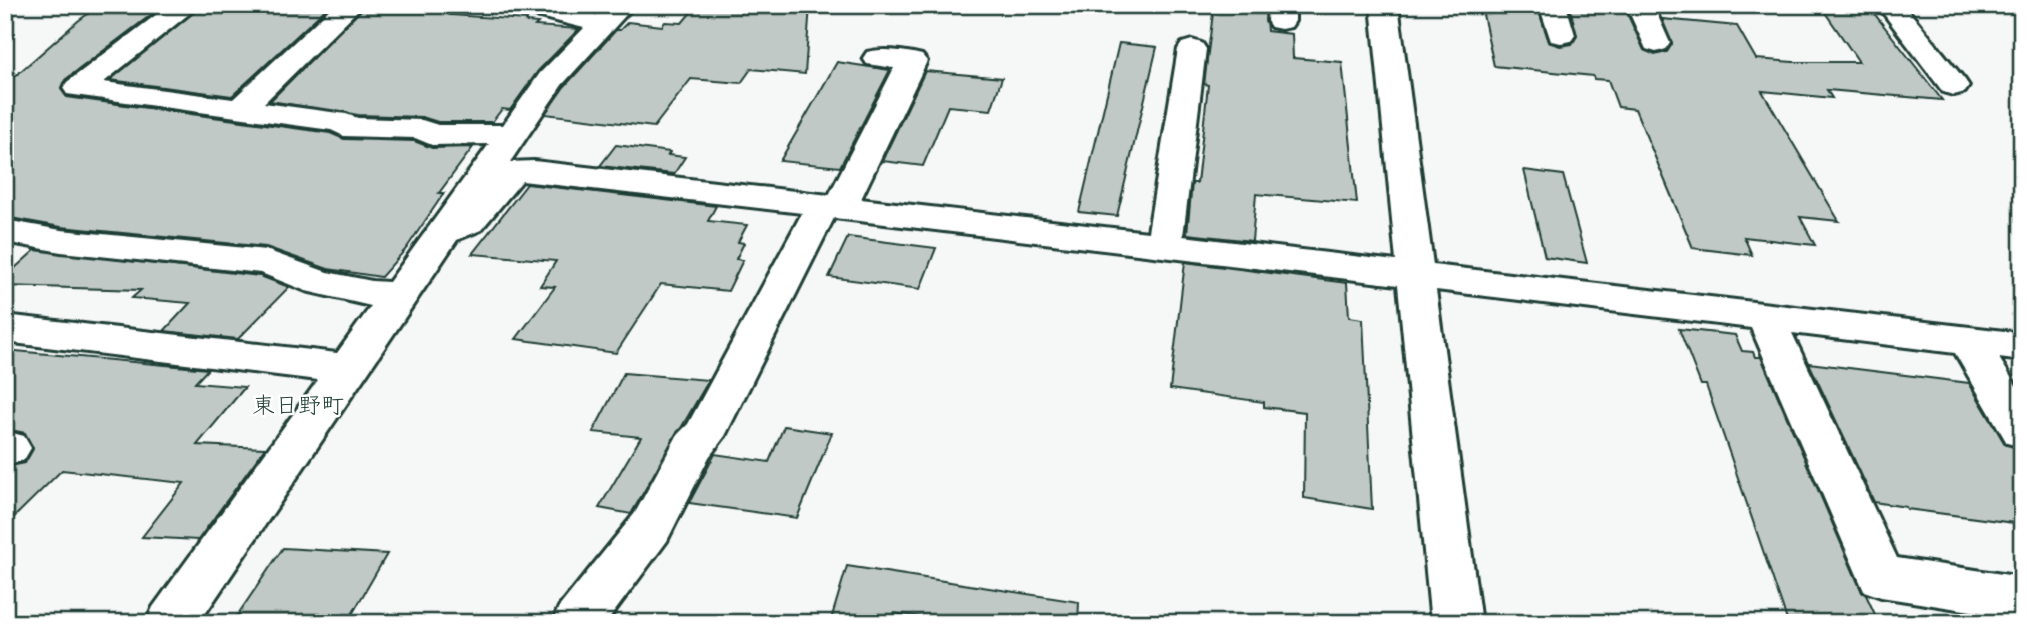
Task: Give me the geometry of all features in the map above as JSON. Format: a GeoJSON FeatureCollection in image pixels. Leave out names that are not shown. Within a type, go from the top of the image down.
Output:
{"type":"FeatureCollection","features":[{"type":"Feature","properties":{"kind":"street"},"geometry":{"type":"LineString","coordinates":[[187,5],[78,88],[346,123],[344,127],[422,129],[432,135],[512,134]]}},
{"type":"Feature","properties":{"kind":"street"},"geometry":{"type":"LineString","coordinates":[[239,110],[350,5]]}},
{"type":"Feature","properties":{"kind":"street"},"geometry":{"type":"LineString","coordinates":[[526,5],[612,14]]}},
{"type":"Feature","properties":{"kind":"street"},"geometry":{"type":"LineString","coordinates":[[1384,5],[1413,276],[1456,623]]}},
{"type":"Feature","properties":{"kind":"street"},"geometry":{"type":"LineString","coordinates":[[1552,5],[1561,35]]}},
{"type":"Feature","properties":{"kind":"street"},"geometry":{"type":"LineString","coordinates":[[1639,5],[1656,43]]}},
{"type":"Feature","properties":{"kind":"street"},"geometry":{"type":"LineString","coordinates":[[1890,5],[1954,86]]}},
{"type":"Feature","properties":{"kind":"street"},"geometry":{"type":"LineString","coordinates":[[172,623],[551,79],[612,14]]}},
{"type":"Feature","properties":{"kind":"street"},"geometry":{"type":"LineString","coordinates":[[1164,246],[1192,49]]}},
{"type":"Feature","properties":{"kind":"street"},"geometry":{"type":"LineString","coordinates":[[577,623],[651,527],[693,446],[709,424],[912,61],[877,58]]}},
{"type":"Feature","properties":{"kind":"street"},"geometry":{"type":"LineString","coordinates":[[445,232],[469,222],[513,171],[534,171],[2022,347]]}},
{"type":"Feature","properties":{"kind":"street"},"geometry":{"type":"LineString","coordinates":[[5,231],[61,241],[266,262],[319,282],[372,294],[402,295]]}},
{"type":"Feature","properties":{"kind":"street"},"geometry":{"type":"LineString","coordinates":[[1765,316],[1881,576],[2022,597]]}},
{"type":"Feature","properties":{"kind":"street"},"geometry":{"type":"LineString","coordinates":[[5,328],[348,369]]}},
{"type":"Feature","properties":{"kind":"street"},"geometry":{"type":"LineString","coordinates":[[1967,340],[2022,431]]}},
{"type":"Feature","properties":{"kind":"building"},"geometry":{"type":"Polygon","coordinates":[[[100,5],[164,5],[65,80],[61,89],[67,97],[330,133],[344,139],[414,141],[432,148],[473,147],[439,193],[444,193],[406,249],[381,277],[328,269],[266,247],[61,227],[5,217],[5,85],[100,5]]]}},
{"type":"Feature","properties":{"kind":"building"},"geometry":{"type":"Polygon","coordinates":[[[203,5],[330,5],[232,96],[110,80],[203,5]]]}},
{"type":"Feature","properties":{"kind":"building"},"geometry":{"type":"Polygon","coordinates":[[[366,5],[455,10],[450,15],[527,20],[526,22],[538,23],[535,26],[579,29],[538,71],[510,110],[502,109],[492,122],[438,122],[422,117],[358,115],[270,101],[366,5]]]}},
{"type":"Feature","properties":{"kind":"building"},"geometry":{"type":"Polygon","coordinates":[[[697,5],[810,5],[805,74],[751,69],[741,83],[691,79],[654,127],[545,114],[564,87],[616,30],[620,30],[628,22],[662,26],[665,22],[682,23],[697,5]]]}},
{"type":"Feature","properties":{"kind":"building"},"geometry":{"type":"Polygon","coordinates":[[[1214,5],[1265,5],[1267,31],[1292,34],[1293,58],[1342,62],[1357,203],[1256,194],[1252,241],[1187,234],[1192,183],[1197,183],[1208,85],[1204,84],[1214,5]]]}},
{"type":"Feature","properties":{"kind":"building"},"geometry":{"type":"Polygon","coordinates":[[[1481,5],[1537,5],[1549,42],[1560,46],[1572,44],[1577,36],[1570,8],[1627,13],[1644,50],[1655,55],[1667,52],[1672,44],[1662,19],[1737,26],[1756,59],[1793,62],[1859,62],[1820,5],[1869,7],[1942,100],[1827,90],[1832,98],[1762,91],[1839,221],[1800,217],[1815,245],[1744,237],[1752,255],[1693,248],[1635,109],[1618,107],[1608,80],[1594,79],[1593,76],[1494,66],[1481,5]]]}},
{"type":"Feature","properties":{"kind":"building"},"geometry":{"type":"Polygon","coordinates":[[[1119,43],[1157,47],[1117,216],[1079,212],[1119,43]]]}},
{"type":"Feature","properties":{"kind":"building"},"geometry":{"type":"Polygon","coordinates":[[[837,62],[890,70],[840,167],[780,161],[837,62]]]}},
{"type":"Feature","properties":{"kind":"building"},"geometry":{"type":"Polygon","coordinates":[[[925,71],[1002,78],[991,110],[948,106],[923,166],[882,161],[925,71]]]}},
{"type":"Feature","properties":{"kind":"building"},"geometry":{"type":"Polygon","coordinates":[[[616,145],[670,152],[668,155],[685,157],[674,174],[600,166],[616,145]]]}},
{"type":"Feature","properties":{"kind":"building"},"geometry":{"type":"Polygon","coordinates":[[[1524,170],[1563,175],[1587,263],[1545,257],[1524,170]]]}},
{"type":"Feature","properties":{"kind":"building"},"geometry":{"type":"Polygon","coordinates":[[[527,184],[716,206],[708,221],[747,225],[738,242],[744,243],[736,259],[743,260],[728,291],[661,284],[616,353],[516,339],[555,287],[540,286],[556,261],[472,254],[527,184]]]}},
{"type":"Feature","properties":{"kind":"building"},"geometry":{"type":"Polygon","coordinates":[[[848,237],[936,248],[920,289],[829,277],[848,237]]]}},
{"type":"Feature","properties":{"kind":"building"},"geometry":{"type":"Polygon","coordinates":[[[35,250],[260,276],[289,287],[238,339],[164,331],[190,303],[132,298],[141,290],[5,286],[5,277],[35,250]]]}},
{"type":"Feature","properties":{"kind":"building"},"geometry":{"type":"Polygon","coordinates":[[[1185,262],[1347,283],[1349,317],[1363,319],[1372,509],[1304,498],[1305,412],[1264,407],[1264,402],[1170,389],[1185,262]]]}},
{"type":"Feature","properties":{"kind":"building"},"geometry":{"type":"Polygon","coordinates":[[[1679,329],[1735,335],[1742,351],[1753,352],[1755,357],[1761,357],[1862,592],[1879,623],[1788,623],[1706,385],[1701,385],[1679,329]]]}},
{"type":"Feature","properties":{"kind":"building"},"geometry":{"type":"Polygon","coordinates":[[[5,350],[208,369],[195,383],[245,387],[197,445],[265,448],[198,540],[142,537],[184,483],[62,470],[5,526],[5,467],[25,463],[33,449],[25,433],[5,429],[5,350]]]}},
{"type":"Feature","properties":{"kind":"building"},"geometry":{"type":"Polygon","coordinates":[[[1809,363],[1969,383],[2005,444],[2022,449],[2022,524],[1874,502],[1809,363]]]}},
{"type":"Feature","properties":{"kind":"building"},"geometry":{"type":"Polygon","coordinates":[[[624,373],[709,380],[631,514],[599,508],[641,437],[593,432],[624,373]]]}},
{"type":"Feature","properties":{"kind":"building"},"geometry":{"type":"Polygon","coordinates":[[[784,426],[832,433],[797,518],[689,503],[715,454],[769,462],[784,426]]]}},
{"type":"Feature","properties":{"kind":"building"},"geometry":{"type":"Polygon","coordinates":[[[283,548],[387,554],[347,623],[232,623],[283,548]]]}},
{"type":"Feature","properties":{"kind":"building"},"geometry":{"type":"Polygon","coordinates":[[[847,566],[1079,602],[1078,623],[964,623],[894,613],[891,623],[830,623],[847,566]]]}},
{"type":"Feature","properties":{"kind":"district","name":"東日野町"},"geometry":{"type":"Point","coordinates":[298,405]}}]}
